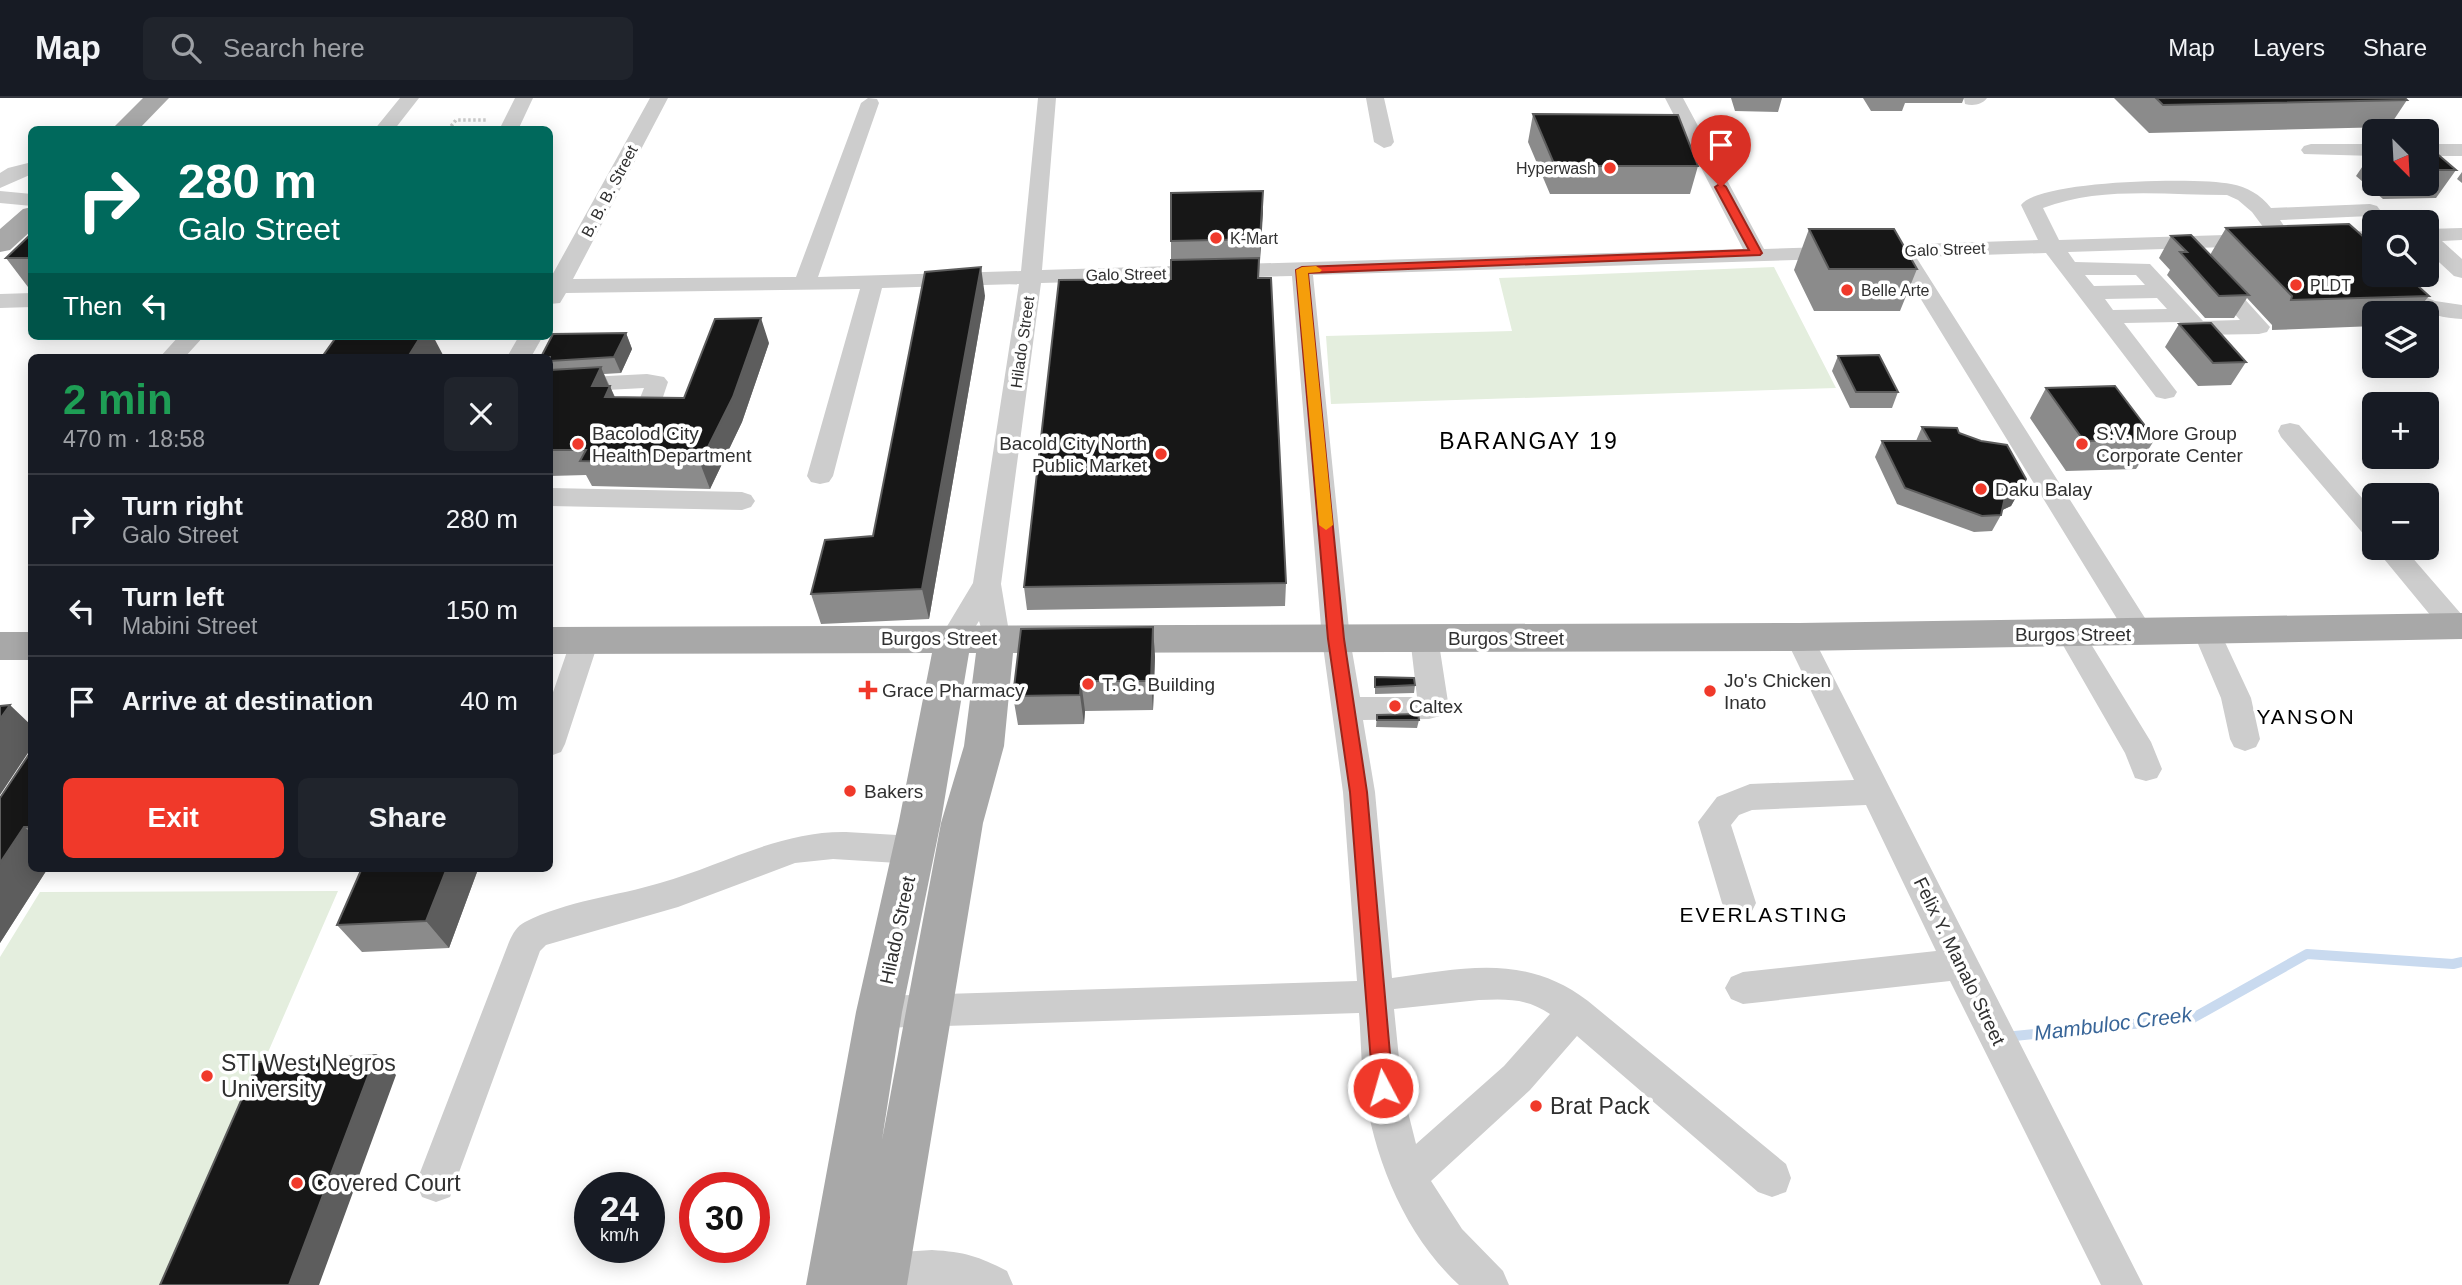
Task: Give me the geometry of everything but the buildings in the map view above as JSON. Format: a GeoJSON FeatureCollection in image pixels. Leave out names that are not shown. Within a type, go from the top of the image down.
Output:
{"type":"FeatureCollection","features":[{"type":"Feature","properties":{"kind":"main road"},"geometry":{"type":"LineString","coordinates":[[127,126],[157,98]]}},
{"type":"Feature","properties":{"kind":"main road"},"geometry":{"type":"LineString","coordinates":[[0,244],[28,219]]}},
{"type":"Feature","properties":{"kind":"main road","name":"Burgos Street"},"geometry":{"type":"LineString","coordinates":[[567,640],[1799,636],[2207,632],[2458,626]]}},
{"type":"Feature","properties":{"kind":"main road","name":"Hilado Street"},"geometry":{"type":"LineString","coordinates":[[882,1279],[930,1012],[932,831],[940,701],[975,638]]}},
{"type":"Feature","properties":{"kind":"main road"},"geometry":{"type":"LineString","coordinates":[[0,646],[28,646]]}},
{"type":"Feature","properties":{"kind":"main road","name":"Hilado Street"},"geometry":{"type":"LineString","coordinates":[[833,1280],[879,1012],[932,831]]}},
{"type":"Feature","properties":{"kind":"street"},"geometry":{"type":"LineString","coordinates":[[386,126],[410,98]]}},
{"type":"Feature","properties":{"kind":"street"},"geometry":{"type":"LineString","coordinates":[[511,124],[524,98]]}},
{"type":"Feature","properties":{"kind":"street","name":"B. B. B. Street"},"geometry":{"type":"LineString","coordinates":[[553,291],[659,98]]}},
{"type":"Feature","properties":{"kind":"street","name":"Hilado Street"},"geometry":{"type":"LineString","coordinates":[[975,638],[986,584],[1031,276],[1047,98]]}},
{"type":"Feature","properties":{"kind":"street"},"geometry":{"type":"LineString","coordinates":[[1375,98],[1384,142]]}},
{"type":"Feature","properties":{"kind":"street"},"geometry":{"type":"LineString","coordinates":[[1674,98],[1756,253]]}},
{"type":"Feature","properties":{"kind":"street"},"geometry":{"type":"LineString","coordinates":[[805,284],[870,103]]}},
{"type":"Feature","properties":{"kind":"street"},"geometry":{"type":"LineString","coordinates":[[2311,150],[2362,150]]}},
{"type":"Feature","properties":{"kind":"street"},"geometry":{"type":"LineString","coordinates":[[2440,150],[2462,150]]}},
{"type":"Feature","properties":{"kind":"street"},"geometry":{"type":"LineString","coordinates":[[0,182],[15,172],[28,169]]}},
{"type":"Feature","properties":{"kind":"street"},"geometry":{"type":"LineString","coordinates":[[2165,392],[2051,245],[2031,205],[2046,198],[2074,192],[2227,189],[2249,196],[2266,214],[2283,239]]}},
{"type":"Feature","properties":{"kind":"street"},"geometry":{"type":"LineString","coordinates":[[0,197],[28,200]]}},
{"type":"Feature","properties":{"kind":"street"},"geometry":{"type":"LineString","coordinates":[[2266,214],[2362,210]]}},
{"type":"Feature","properties":{"kind":"street"},"geometry":{"type":"LineString","coordinates":[[2337,237],[2362,260]]}},
{"type":"Feature","properties":{"kind":"street","name":"Galo Street"},"geometry":{"type":"LineString","coordinates":[[553,291],[2362,237]]}},
{"type":"Feature","properties":{"kind":"street"},"geometry":{"type":"LineString","coordinates":[[2439,238],[2458,239]]}},
{"type":"Feature","properties":{"kind":"street"},"geometry":{"type":"LineString","coordinates":[[2068,268],[2142,269],[2197,328],[2259,327],[2179,242]]}},
{"type":"Feature","properties":{"kind":"street"},"geometry":{"type":"LineString","coordinates":[[2439,249],[2462,271]]}},
{"type":"Feature","properties":{"kind":"street"},"geometry":{"type":"LineString","coordinates":[[1901,250],[2140,633]]}},
{"type":"Feature","properties":{"kind":"street"},"geometry":{"type":"LineString","coordinates":[[1302,270],[1336,639],[1359,792],[1383,1088],[1392,1137],[1406,1177],[1431,1219],[1462,1262],[1489,1285]]}},
{"type":"Feature","properties":{"kind":"street"},"geometry":{"type":"LineString","coordinates":[[820,476],[873,282]]}},
{"type":"Feature","properties":{"kind":"street"},"geometry":{"type":"LineString","coordinates":[[2392,287],[2418,304],[2445,312],[2462,312]]}},
{"type":"Feature","properties":{"kind":"street"},"geometry":{"type":"LineString","coordinates":[[2088,293],[2165,291]]}},
{"type":"Feature","properties":{"kind":"street"},"geometry":{"type":"LineString","coordinates":[[0,301],[28,300]]}},
{"type":"Feature","properties":{"kind":"street"},"geometry":{"type":"LineString","coordinates":[[2106,317],[2186,316]]}},
{"type":"Feature","properties":{"kind":"street"},"geometry":{"type":"LineString","coordinates":[[175,354],[188,340]]}},
{"type":"Feature","properties":{"kind":"street"},"geometry":{"type":"LineString","coordinates":[[553,386],[656,382],[652,398]]}},
{"type":"Feature","properties":{"kind":"street"},"geometry":{"type":"LineString","coordinates":[[2290,431],[2362,516]]}},
{"type":"Feature","properties":{"kind":"street"},"geometry":{"type":"LineString","coordinates":[[553,497],[742,501]]}},
{"type":"Feature","properties":{"kind":"street"},"geometry":{"type":"LineString","coordinates":[[2400,560],[2458,626]]}},
{"type":"Feature","properties":{"kind":"street","name":"Hilado Street"},"geometry":{"type":"LineString","coordinates":[[975,638],[986,584]]}},
{"type":"Feature","properties":{"kind":"street"},"geometry":{"type":"LineString","coordinates":[[2207,632],[2236,698],[2245,739]]}},
{"type":"Feature","properties":{"kind":"street"},"geometry":{"type":"LineString","coordinates":[[2070,633],[2140,751],[2146,769]]}},
{"type":"Feature","properties":{"kind":"street","name":"Felix Y. Manalo Street"},"geometry":{"type":"LineString","coordinates":[[1799,636],[1960,964],[2123,1285]]}},
{"type":"Feature","properties":{"kind":"street"},"geometry":{"type":"LineString","coordinates":[[1346,709],[1429,708],[1433,702],[1424,638]]}},
{"type":"Feature","properties":{"kind":"street"},"geometry":{"type":"LineString","coordinates":[[553,726],[567,640]]}},
{"type":"Feature","properties":{"kind":"street"},"geometry":{"type":"LineString","coordinates":[[1739,903],[1714,822],[1728,806],[1750,797],[1876,792]]}},
{"type":"Feature","properties":{"kind":"street"},"geometry":{"type":"LineString","coordinates":[[436,1183],[526,942],[534,934],[549,927],[722,878],[767,857],[802,848],[932,831]]}},
{"type":"Feature","properties":{"kind":"street"},"geometry":{"type":"LineString","coordinates":[[1743,988],[1960,964]]}},
{"type":"Feature","properties":{"kind":"street"},"geometry":{"type":"LineString","coordinates":[[879,1012],[1375,996],[1464,987],[1531,986],[1554,996],[1575,1012],[1772,1178]]}},
{"type":"Feature","properties":{"kind":"street"},"geometry":{"type":"LineString","coordinates":[[1406,1177],[1507,1088],[1575,1012]]}},
{"type":"Feature","properties":{"kind":"street"},"geometry":{"type":"LineString","coordinates":[[833,1280],[882,1279],[932,1270],[969,1273],[993,1285]]}},
{"type":"Feature","properties":{"kind":"path"},"geometry":{"type":"LineString","coordinates":[[451,126],[456,120],[511,124]]}},
{"type":"Feature","properties":{"kind":"green space"},"geometry":{"type":"Polygon","coordinates":[[[1774,267],[1836,388],[1331,404],[1326,336],[1512,331],[1499,278],[1774,267]]]}},
{"type":"Feature","properties":{"kind":"green space"},"geometry":{"type":"Polygon","coordinates":[[[338,891],[167,1285],[0,1285],[0,957],[40,892],[338,891]]]}},
{"type":"Feature","properties":{"kind":"waterway","name":"Mambuloc Creek"},"geometry":{"type":"LineString","coordinates":[[2005,1037],[2193,1018],[2307,954],[2453,964],[2462,962]]}},
{"type":"Feature","properties":{"kind":"slow traffic"},"geometry":{"type":"LineString","coordinates":[[1316,270],[1302,270],[1326,525]]}},
{"type":"Feature","properties":{"kind":"place","name":"Hyperwash"},"geometry":{"type":"Point","coordinates":[1610,168]}},
{"type":"Feature","properties":{"kind":"place","name":"K-Mart"},"geometry":{"type":"Point","coordinates":[1216,238]}},
{"type":"Feature","properties":{"kind":"place","name":"PLDT"},"geometry":{"type":"Point","coordinates":[2296,285]}},
{"type":"Feature","properties":{"kind":"place","name":"Belle Arte"},"geometry":{"type":"Point","coordinates":[1847,290]}},
{"type":"Feature","properties":{"kind":"place","name":"Bacolod City Health Department"},"geometry":{"type":"Point","coordinates":[578,444]}},
{"type":"Feature","properties":{"kind":"place","name":"S.V. More Group Corporate Center"},"geometry":{"type":"Point","coordinates":[2082,444]}},
{"type":"Feature","properties":{"kind":"place","name":"Bacold City North Public Market"},"geometry":{"type":"Point","coordinates":[1161,454]}},
{"type":"Feature","properties":{"kind":"place","name":"Daku Balay"},"geometry":{"type":"Point","coordinates":[1981,489]}},
{"type":"Feature","properties":{"kind":"place","name":"T. G. Building"},"geometry":{"type":"Point","coordinates":[1088,684]}},
{"type":"Feature","properties":{"kind":"place","name":"Grace Pharmacy"},"geometry":{"type":"Point","coordinates":[868,690]}},
{"type":"Feature","properties":{"kind":"place","name":"Jo's Chicken Inato"},"geometry":{"type":"Point","coordinates":[1710,691]}},
{"type":"Feature","properties":{"kind":"place","name":"Caltex"},"geometry":{"type":"Point","coordinates":[1395,706]}},
{"type":"Feature","properties":{"kind":"place","name":"Bakers"},"geometry":{"type":"Point","coordinates":[850,791]}},
{"type":"Feature","properties":{"kind":"place","name":"STI West Negros University"},"geometry":{"type":"Point","coordinates":[207,1076]}},
{"type":"Feature","properties":{"kind":"place","name":"Brat Pack"},"geometry":{"type":"Point","coordinates":[1536,1106]}},
{"type":"Feature","properties":{"kind":"place","name":"Covered Court"},"geometry":{"type":"Point","coordinates":[297,1183]}},
{"type":"Feature","properties":{"kind":"district","name":"BARANGAY 19"},"geometry":{"type":"Point","coordinates":[1529,441]}},
{"type":"Feature","properties":{"kind":"district","name":"YANSON"},"geometry":{"type":"Point","coordinates":[2306,717]}},
{"type":"Feature","properties":{"kind":"district","name":"EVERLASTING"},"geometry":{"type":"Point","coordinates":[1764,915]}},
{"type":"Feature","properties":{"kind":"route"},"geometry":{"type":"LineString","coordinates":[[1383,1088],[1359,792],[1336,639],[1302,270],[1756,253],[1721,187]]}}]}
